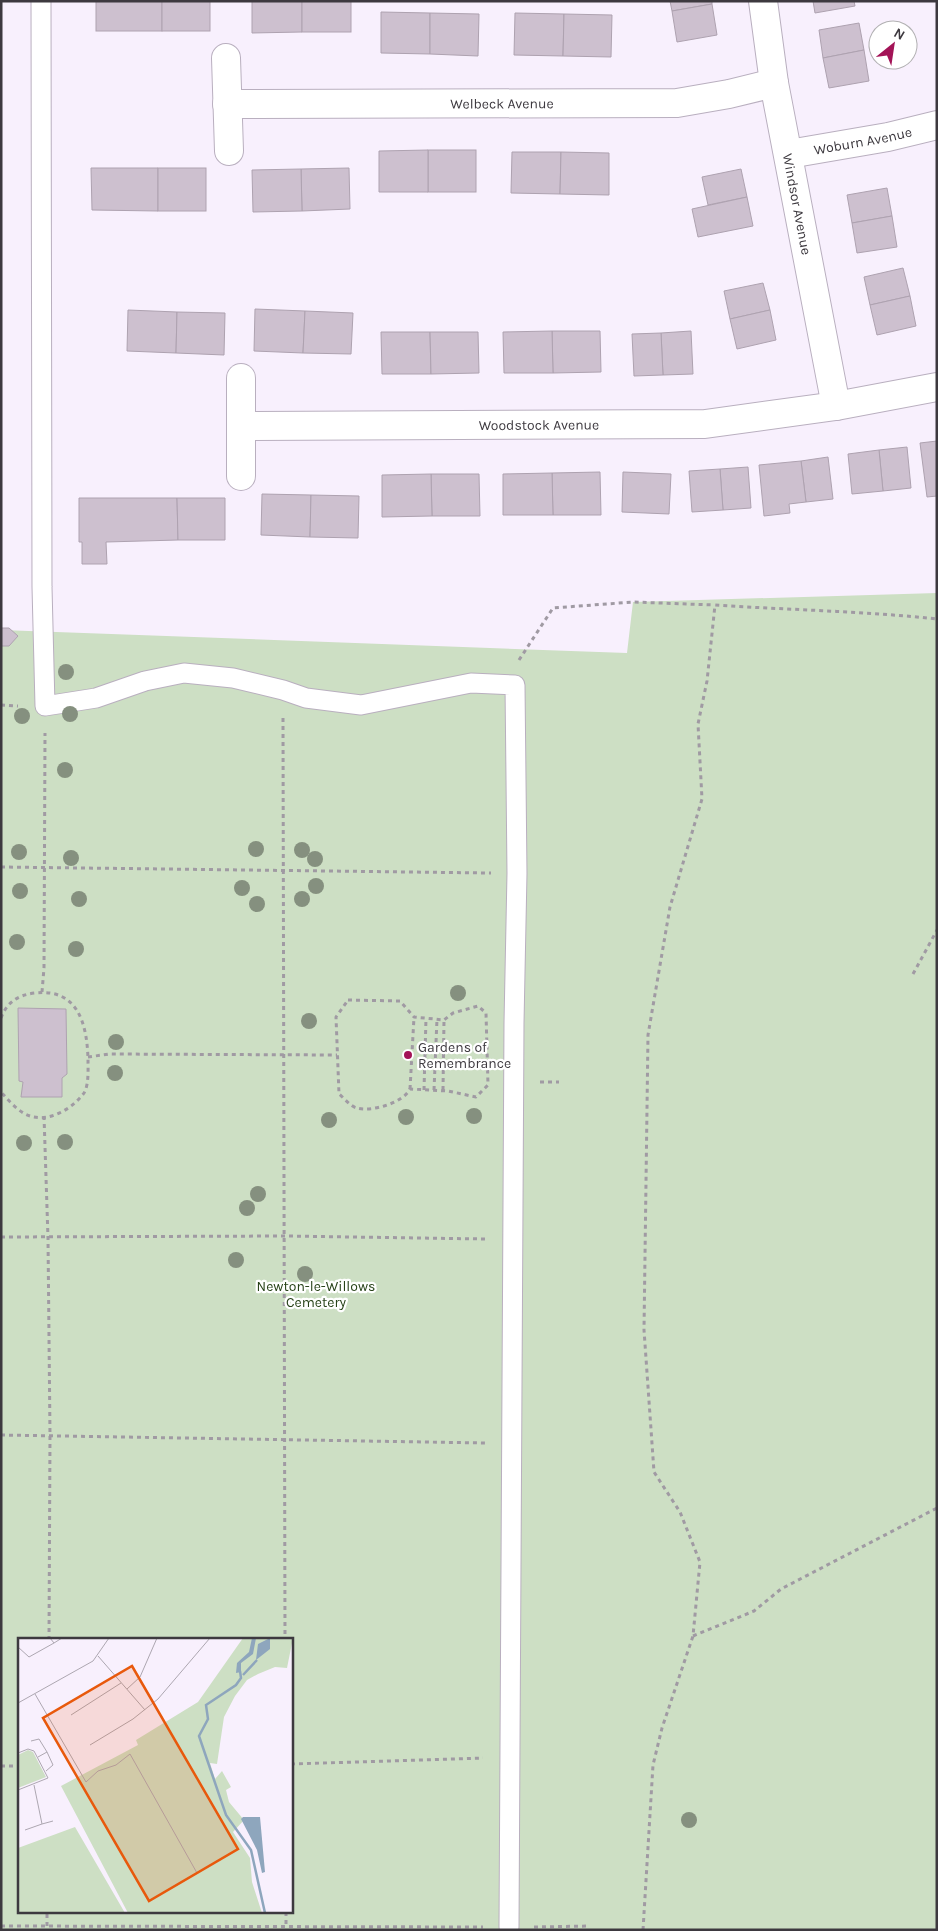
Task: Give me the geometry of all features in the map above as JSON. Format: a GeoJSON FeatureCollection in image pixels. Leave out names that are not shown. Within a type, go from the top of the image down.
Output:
{"type":"FeatureCollection","features":[{"type":"Feature","properties":{"kind":"street","name":"Windsor Avenue"},"geometry":{"type":"LineString","coordinates":[[763,1],[774,82],[836,406]]}},
{"type":"Feature","properties":{"kind":"street"},"geometry":{"type":"LineString","coordinates":[[226,58],[229,151]]}},
{"type":"Feature","properties":{"kind":"street","name":"Welbeck Avenue"},"geometry":{"type":"LineString","coordinates":[[227,104],[676,103],[730,94],[774,82]]}},
{"type":"Feature","properties":{"kind":"street","name":"Woburn Avenue"},"geometry":{"type":"LineString","coordinates":[[788,154],[888,137],[937,125]]}},
{"type":"Feature","properties":{"kind":"street"},"geometry":{"type":"LineString","coordinates":[[241,378],[241,476]]}},
{"type":"Feature","properties":{"kind":"street","name":"Woodstock Avenue"},"geometry":{"type":"LineString","coordinates":[[241,426],[705,424],[836,406],[937,387]]}},
{"type":"Feature","properties":{"kind":"lane"},"geometry":{"type":"LineString","coordinates":[[41,1],[42,587],[45,706],[96,698],[145,681],[184,673],[234,678],[283,690],[306,698],[361,705],[471,683],[515,685],[517,873],[509,1928]]}},
{"type":"Feature","properties":{"kind":"path"},"geometry":{"type":"LineString","coordinates":[[515,685],[518,661],[553,608],[633,602],[805,611],[876,612],[937,620]]}},
{"type":"Feature","properties":{"kind":"path"},"geometry":{"type":"LineString","coordinates":[[643,1930],[653,1765],[662,1728],[693,1636],[700,1562],[680,1512],[654,1472],[644,1330],[648,1035],[670,906],[702,799],[698,724],[707,681],[714,605]]}},
{"type":"Feature","properties":{"kind":"path"},"geometry":{"type":"LineString","coordinates":[[283,690],[282,1056],[285,1236],[286,1638]]}},
{"type":"Feature","properties":{"kind":"path"},"geometry":{"type":"LineString","coordinates":[[42,992],[44,968],[45,706]]}},
{"type":"Feature","properties":{"kind":"path"},"geometry":{"type":"LineString","coordinates":[[1,867],[517,873]]}},
{"type":"Feature","properties":{"kind":"path"},"geometry":{"type":"LineString","coordinates":[[913,974],[937,930]]}},
{"type":"Feature","properties":{"kind":"path"},"geometry":{"type":"LineString","coordinates":[[1,1018],[4,1010],[20,994],[42,992],[65,998],[74,1006],[84,1022],[88,1056],[85,1092],[72,1107],[52,1116],[34,1117],[14,1106],[1,1092]]}},
{"type":"Feature","properties":{"kind":"path"},"geometry":{"type":"LineString","coordinates":[[410,1089],[443,1090],[476,1097],[488,1085],[486,1013],[478,1006],[453,1013],[444,1020],[414,1017],[400,1001],[348,1000],[336,1017],[339,1094],[355,1108],[376,1110],[407,1094],[410,1089],[414,1017]]}},
{"type":"Feature","properties":{"kind":"path"},"geometry":{"type":"LineString","coordinates":[[424,1090],[426,1018]]}},
{"type":"Feature","properties":{"kind":"path"},"geometry":{"type":"LineString","coordinates":[[434,1090],[437,1019]]}},
{"type":"Feature","properties":{"kind":"path"},"geometry":{"type":"LineString","coordinates":[[443,1090],[444,1020]]}},
{"type":"Feature","properties":{"kind":"path"},"geometry":{"type":"LineString","coordinates":[[88,1056],[108,1054],[337,1055]]}},
{"type":"Feature","properties":{"kind":"path"},"geometry":{"type":"LineString","coordinates":[[44,1116],[48,1238],[50,1435],[49,1638]]}},
{"type":"Feature","properties":{"kind":"path"},"geometry":{"type":"LineString","coordinates":[[1,1238],[285,1236],[513,1239]]}},
{"type":"Feature","properties":{"kind":"path"},"geometry":{"type":"LineString","coordinates":[[1,1435],[512,1444]]}},
{"type":"Feature","properties":{"kind":"path"},"geometry":{"type":"LineString","coordinates":[[693,1636],[754,1611],[781,1589],[937,1508]]}},
{"type":"Feature","properties":{"kind":"path"},"geometry":{"type":"LineString","coordinates":[[292,1764],[510,1757]]}},
{"type":"Feature","properties":{"kind":"path"},"geometry":{"type":"LineString","coordinates":[[1,1766],[18,1766]]}},
{"type":"Feature","properties":{"kind":"path"},"geometry":{"type":"LineString","coordinates":[[47,1914],[47,1926]]}},
{"type":"Feature","properties":{"kind":"path"},"geometry":{"type":"LineString","coordinates":[[286,1914],[286,1927]]}},
{"type":"Feature","properties":{"kind":"path"},"geometry":{"type":"LineString","coordinates":[[1,1926],[509,1928],[589,1926]]}},
{"type":"Feature","properties":{"kind":"green space","name":"Newton-le-Willows Cemetery"},"geometry":{"type":"Polygon","coordinates":[[[937,593],[937,1930],[1,1930],[1,630],[627,653],[633,602],[937,593]]]}},
{"type":"Feature","properties":{"kind":"building"},"geometry":{"type":"Polygon","coordinates":[[[96,1],[162,1],[162,31],[96,31],[96,1]]]}},
{"type":"Feature","properties":{"kind":"building"},"geometry":{"type":"Polygon","coordinates":[[[162,1],[210,1],[210,31],[162,31],[162,1]]]}},
{"type":"Feature","properties":{"kind":"building"},"geometry":{"type":"Polygon","coordinates":[[[252,1],[302,1],[302,32],[252,33],[252,1]]]}},
{"type":"Feature","properties":{"kind":"building"},"geometry":{"type":"Polygon","coordinates":[[[302,1],[351,1],[351,32],[302,32],[302,1]]]}},
{"type":"Feature","properties":{"kind":"building"},"geometry":{"type":"Polygon","coordinates":[[[670,1],[712,1],[712,4],[672,11],[670,1]]]}},
{"type":"Feature","properties":{"kind":"building"},"geometry":{"type":"Polygon","coordinates":[[[813,1],[854,1],[855,6],[815,13],[813,1]]]}},
{"type":"Feature","properties":{"kind":"building"},"geometry":{"type":"Polygon","coordinates":[[[712,4],[717,35],[677,42],[672,11],[712,4]]]}},
{"type":"Feature","properties":{"kind":"building"},"geometry":{"type":"Polygon","coordinates":[[[381,12],[430,13],[430,54],[381,53],[381,12]]]}},
{"type":"Feature","properties":{"kind":"building"},"geometry":{"type":"Polygon","coordinates":[[[430,13],[479,14],[478,56],[430,54],[430,13]]]}},
{"type":"Feature","properties":{"kind":"building"},"geometry":{"type":"Polygon","coordinates":[[[515,13],[564,14],[563,56],[514,55],[515,13]]]}},
{"type":"Feature","properties":{"kind":"building"},"geometry":{"type":"Polygon","coordinates":[[[564,14],[612,15],[611,57],[563,56],[564,14]]]}},
{"type":"Feature","properties":{"kind":"building"},"geometry":{"type":"Polygon","coordinates":[[[859,23],[864,50],[823,58],[819,30],[859,23]]]}},
{"type":"Feature","properties":{"kind":"building"},"geometry":{"type":"Polygon","coordinates":[[[864,50],[869,81],[829,88],[823,58],[864,50]]]}},
{"type":"Feature","properties":{"kind":"building"},"geometry":{"type":"Polygon","coordinates":[[[428,150],[476,150],[476,192],[428,192],[428,150]]]}},
{"type":"Feature","properties":{"kind":"building"},"geometry":{"type":"Polygon","coordinates":[[[428,150],[428,192],[379,192],[379,151],[428,150]]]}},
{"type":"Feature","properties":{"kind":"building"},"geometry":{"type":"Polygon","coordinates":[[[512,152],[561,152],[560,194],[511,193],[512,152]]]}},
{"type":"Feature","properties":{"kind":"building"},"geometry":{"type":"Polygon","coordinates":[[[561,152],[609,153],[609,195],[560,194],[561,152]]]}},
{"type":"Feature","properties":{"kind":"building"},"geometry":{"type":"Polygon","coordinates":[[[91,168],[158,168],[158,211],[92,210],[91,168]]]}},
{"type":"Feature","properties":{"kind":"building"},"geometry":{"type":"Polygon","coordinates":[[[158,168],[206,168],[206,211],[158,211],[158,168]]]}},
{"type":"Feature","properties":{"kind":"building"},"geometry":{"type":"Polygon","coordinates":[[[349,168],[350,209],[302,211],[301,169],[349,168]]]}},
{"type":"Feature","properties":{"kind":"building"},"geometry":{"type":"Polygon","coordinates":[[[301,169],[302,211],[253,212],[252,170],[301,169]]]}},
{"type":"Feature","properties":{"kind":"building"},"geometry":{"type":"Polygon","coordinates":[[[741,169],[747,197],[708,205],[702,177],[741,169]]]}},
{"type":"Feature","properties":{"kind":"building"},"geometry":{"type":"Polygon","coordinates":[[[887,188],[892,216],[852,223],[847,195],[887,188]]]}},
{"type":"Feature","properties":{"kind":"building"},"geometry":{"type":"Polygon","coordinates":[[[747,197],[753,226],[698,237],[692,209],[747,197]]]}},
{"type":"Feature","properties":{"kind":"building"},"geometry":{"type":"Polygon","coordinates":[[[892,216],[897,247],[857,253],[852,223],[892,216]]]}},
{"type":"Feature","properties":{"kind":"building"},"geometry":{"type":"Polygon","coordinates":[[[903,268],[910,296],[870,305],[864,277],[903,268]]]}},
{"type":"Feature","properties":{"kind":"building"},"geometry":{"type":"Polygon","coordinates":[[[763,283],[770,310],[730,319],[724,291],[763,283]]]}},
{"type":"Feature","properties":{"kind":"building"},"geometry":{"type":"Polygon","coordinates":[[[910,296],[916,326],[877,335],[870,305],[910,296]]]}},
{"type":"Feature","properties":{"kind":"building"},"geometry":{"type":"Polygon","coordinates":[[[255,309],[305,311],[303,353],[254,351],[255,309]]]}},
{"type":"Feature","properties":{"kind":"building"},"geometry":{"type":"Polygon","coordinates":[[[128,310],[177,312],[176,353],[127,351],[128,310]]]}},
{"type":"Feature","properties":{"kind":"building"},"geometry":{"type":"Polygon","coordinates":[[[770,310],[776,340],[737,349],[730,319],[770,310]]]}},
{"type":"Feature","properties":{"kind":"building"},"geometry":{"type":"Polygon","coordinates":[[[305,311],[353,313],[351,354],[303,353],[305,311]]]}},
{"type":"Feature","properties":{"kind":"building"},"geometry":{"type":"Polygon","coordinates":[[[177,312],[225,313],[224,355],[176,353],[177,312]]]}},
{"type":"Feature","properties":{"kind":"building"},"geometry":{"type":"Polygon","coordinates":[[[552,331],[600,331],[601,372],[553,373],[552,331]]]}},
{"type":"Feature","properties":{"kind":"building"},"geometry":{"type":"Polygon","coordinates":[[[552,331],[553,373],[504,373],[503,332],[552,331]]]}},
{"type":"Feature","properties":{"kind":"building"},"geometry":{"type":"Polygon","coordinates":[[[691,331],[693,374],[663,375],[661,333],[691,331]]]}},
{"type":"Feature","properties":{"kind":"building"},"geometry":{"type":"Polygon","coordinates":[[[381,332],[430,332],[431,374],[382,374],[381,332]]]}},
{"type":"Feature","properties":{"kind":"building"},"geometry":{"type":"Polygon","coordinates":[[[430,332],[478,332],[479,373],[431,374],[430,332]]]}},
{"type":"Feature","properties":{"kind":"building"},"geometry":{"type":"Polygon","coordinates":[[[661,333],[663,375],[634,376],[632,334],[661,333]]]}},
{"type":"Feature","properties":{"kind":"building"},"geometry":{"type":"Polygon","coordinates":[[[937,441],[937,496],[927,497],[920,443],[937,441]]]}},
{"type":"Feature","properties":{"kind":"building"},"geometry":{"type":"Polygon","coordinates":[[[907,447],[911,488],[883,491],[879,450],[907,447]]]}},
{"type":"Feature","properties":{"kind":"building"},"geometry":{"type":"Polygon","coordinates":[[[879,450],[883,491],[852,494],[848,454],[879,450]]]}},
{"type":"Feature","properties":{"kind":"building"},"geometry":{"type":"Polygon","coordinates":[[[828,457],[833,499],[806,502],[801,461],[828,457]]]}},
{"type":"Feature","properties":{"kind":"building"},"geometry":{"type":"Polygon","coordinates":[[[801,461],[806,502],[789,504],[790,513],[764,516],[759,465],[801,461]]]}},
{"type":"Feature","properties":{"kind":"building"},"geometry":{"type":"Polygon","coordinates":[[[748,467],[751,508],[723,510],[720,469],[748,467]]]}},
{"type":"Feature","properties":{"kind":"building"},"geometry":{"type":"Polygon","coordinates":[[[720,469],[723,510],[692,512],[689,471],[720,469]]]}},
{"type":"Feature","properties":{"kind":"building"},"geometry":{"type":"Polygon","coordinates":[[[600,472],[601,515],[553,515],[552,473],[600,472]]]}},
{"type":"Feature","properties":{"kind":"building"},"geometry":{"type":"Polygon","coordinates":[[[623,472],[671,474],[669,514],[622,512],[623,472]]]}},
{"type":"Feature","properties":{"kind":"building"},"geometry":{"type":"Polygon","coordinates":[[[552,473],[553,515],[503,515],[503,474],[552,473]]]}},
{"type":"Feature","properties":{"kind":"building"},"geometry":{"type":"Polygon","coordinates":[[[431,474],[479,474],[480,516],[432,516],[431,474]]]}},
{"type":"Feature","properties":{"kind":"building"},"geometry":{"type":"Polygon","coordinates":[[[431,474],[432,516],[382,517],[382,475],[431,474]]]}},
{"type":"Feature","properties":{"kind":"building"},"geometry":{"type":"Polygon","coordinates":[[[262,494],[311,495],[310,537],[261,535],[262,494]]]}},
{"type":"Feature","properties":{"kind":"building"},"geometry":{"type":"Polygon","coordinates":[[[311,495],[359,496],[358,538],[310,537],[311,495]]]}},
{"type":"Feature","properties":{"kind":"building"},"geometry":{"type":"Polygon","coordinates":[[[79,498],[177,498],[178,540],[106,542],[107,564],[82,564],[82,542],[79,542],[79,498]]]}},
{"type":"Feature","properties":{"kind":"building"},"geometry":{"type":"Polygon","coordinates":[[[177,498],[225,498],[225,540],[178,540],[177,498]]]}},
{"type":"Feature","properties":{"kind":"building"},"geometry":{"type":"Polygon","coordinates":[[[1,628],[9,628],[18,636],[9,646],[1,646],[1,628]]]}},
{"type":"Feature","properties":{"kind":"building"},"geometry":{"type":"Polygon","coordinates":[[[18,1008],[66,1009],[67,1074],[62,1078],[62,1097],[21,1097],[23,1082],[19,1081],[18,1008]]]}},
{"type":"Feature","properties":{"kind":"place","name":"Gardens of Remembrance"},"geometry":{"type":"Point","coordinates":[408,1055]}}]}
